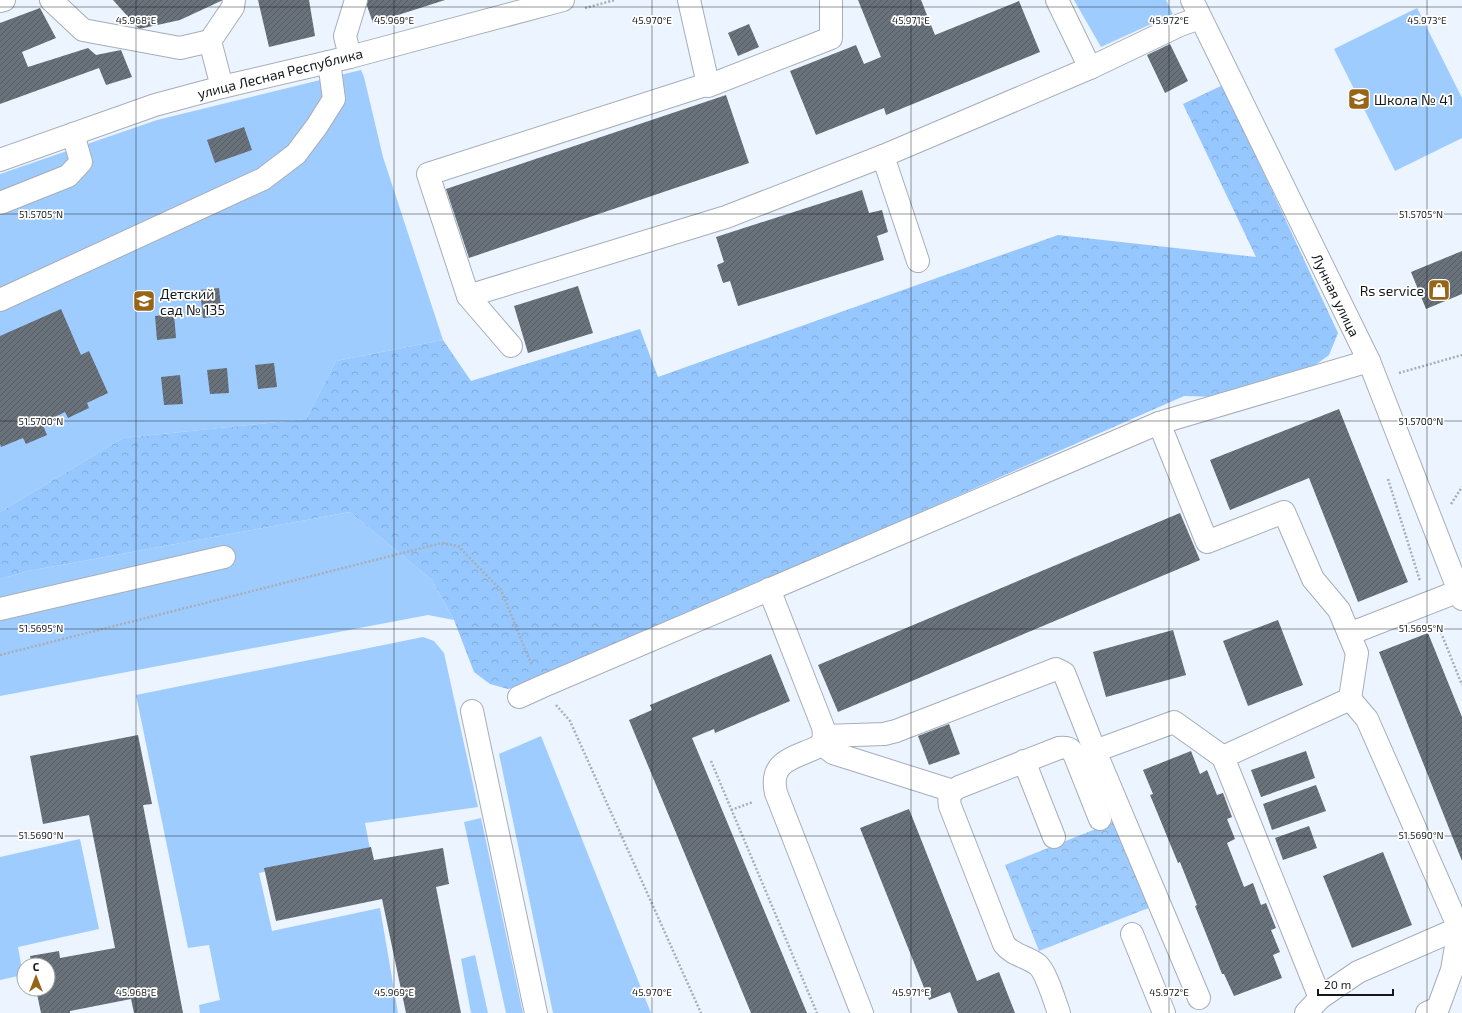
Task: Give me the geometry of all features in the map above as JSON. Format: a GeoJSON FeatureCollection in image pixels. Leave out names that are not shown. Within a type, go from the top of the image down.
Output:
{"type":"FeatureCollection","features":[{"type":"Feature","properties":{"kind":"street"},"geometry":{"type":"LineString","coordinates":[[0,1],[4,0]]}},
{"type":"Feature","properties":{"kind":"street"},"geometry":{"type":"LineString","coordinates":[[51,0],[83,30],[180,48],[210,41],[233,7],[234,0]]}},
{"type":"Feature","properties":{"kind":"street"},"geometry":{"type":"LineString","coordinates":[[350,57],[345,36],[356,0]]}},
{"type":"Feature","properties":{"kind":"street","name":"улица Лесная Республика"},"geometry":{"type":"LineString","coordinates":[[0,160],[155,105],[222,87],[350,57],[563,0]]}},
{"type":"Feature","properties":{"kind":"street"},"geometry":{"type":"LineString","coordinates":[[690,0],[708,84]]}},
{"type":"Feature","properties":{"kind":"street"},"geometry":{"type":"LineString","coordinates":[[511,346],[468,296],[428,174],[708,84],[708,86],[831,38],[831,0]]}},
{"type":"Feature","properties":{"kind":"street"},"geometry":{"type":"LineString","coordinates":[[1058,0],[1090,68]]}},
{"type":"Feature","properties":{"kind":"street"},"geometry":{"type":"LineString","coordinates":[[468,296],[726,217],[882,156],[1090,68],[1180,25],[1196,9]]}},
{"type":"Feature","properties":{"kind":"street","name":"Лунная улица"},"geometry":{"type":"LineString","coordinates":[[1196,9],[1368,361],[1460,595]]}},
{"type":"Feature","properties":{"kind":"street"},"geometry":{"type":"LineString","coordinates":[[210,41],[222,87]]}},
{"type":"Feature","properties":{"kind":"street"},"geometry":{"type":"LineString","coordinates":[[0,300],[263,179],[296,154],[317,126],[334,99],[329,62]]}},
{"type":"Feature","properties":{"kind":"street"},"geometry":{"type":"LineString","coordinates":[[0,203],[68,176],[81,162],[73,134]]}},
{"type":"Feature","properties":{"kind":"street"},"geometry":{"type":"LineString","coordinates":[[882,156],[918,261]]}},
{"type":"Feature","properties":{"kind":"street"},"geometry":{"type":"LineString","coordinates":[[518,698],[769,589],[1160,423],[1368,361]]}},
{"type":"Feature","properties":{"kind":"street"},"geometry":{"type":"LineString","coordinates":[[1160,423],[1207,542],[1284,512],[1313,579],[1339,610],[1357,653],[1350,699],[1368,720],[1460,927],[1452,970],[1438,1008],[1427,1013]]}},
{"type":"Feature","properties":{"kind":"street"},"geometry":{"type":"LineString","coordinates":[[0,609],[224,557]]}},
{"type":"Feature","properties":{"kind":"street"},"geometry":{"type":"LineString","coordinates":[[769,589],[823,727],[822,740],[833,753],[953,791]]}},
{"type":"Feature","properties":{"kind":"street"},"geometry":{"type":"LineString","coordinates":[[1349,634],[1429,603],[1460,595]]}},
{"type":"Feature","properties":{"kind":"street"},"geometry":{"type":"LineString","coordinates":[[862,1013],[777,797],[773,782],[778,768],[792,757],[812,750],[822,740],[884,734],[896,731],[1056,669],[1064,674],[1198,998]]}},
{"type":"Feature","properties":{"kind":"street"},"geometry":{"type":"LineString","coordinates":[[1222,757],[1350,699]]}},
{"type":"Feature","properties":{"kind":"street"},"geometry":{"type":"LineString","coordinates":[[472,711],[536,1013]]}},
{"type":"Feature","properties":{"kind":"street"},"geometry":{"type":"LineString","coordinates":[[1095,751],[1174,722],[1222,757],[1313,1005],[1358,972],[1460,927]]}},
{"type":"Feature","properties":{"kind":"street"},"geometry":{"type":"LineString","coordinates":[[1059,1013],[1044,974],[1039,966],[1008,950],[1004,944],[950,806],[950,795],[959,787],[1024,761],[1059,748],[1066,747],[1072,750],[1100,819]]}},
{"type":"Feature","properties":{"kind":"street"},"geometry":{"type":"LineString","coordinates":[[1024,761],[1054,837]]}},
{"type":"Feature","properties":{"kind":"street"},"geometry":{"type":"LineString","coordinates":[[1132,934],[1164,1013]]}},
{"type":"Feature","properties":{"kind":"path"},"geometry":{"type":"LineString","coordinates":[[1386,474],[1418,577],[1462,685]]}},
{"type":"Feature","properties":{"kind":"path"},"geometry":{"type":"LineString","coordinates":[[1448,509],[1462,487]]}},
{"type":"Feature","properties":{"kind":"path"},"geometry":{"type":"LineString","coordinates":[[0,655],[442,543],[458,546],[501,590],[541,687],[570,721],[701,1013]]}},
{"type":"Feature","properties":{"kind":"path"},"geometry":{"type":"LineString","coordinates":[[711,761],[817,1013]]}},
{"type":"Feature","properties":{"kind":"green space"},"geometry":{"type":"Polygon","coordinates":[[[1074,0],[1166,0],[1173,14],[1101,47],[1074,0]]]}},
{"type":"Feature","properties":{"kind":"green space"},"geometry":{"type":"Polygon","coordinates":[[[1417,8],[1462,98],[1462,138],[1395,171],[1334,49],[1417,8]]]}},
{"type":"Feature","properties":{"kind":"green space","name":"Детский сад № 135"},"geometry":{"type":"Polygon","coordinates":[[[361,70],[383,157],[443,340],[336,361],[306,419],[123,438],[0,512],[0,174],[157,120],[361,70]]]}},
{"type":"Feature","properties":{"kind":"green space"},"geometry":{"type":"Polygon","coordinates":[[[1223,85],[1338,333],[1329,355],[1307,371],[1220,397],[1184,396],[531,684],[508,689],[490,684],[474,672],[454,620],[432,580],[350,512],[28,571],[0,579],[0,512],[123,438],[306,419],[336,361],[443,340],[471,381],[640,329],[658,377],[1058,235],[1256,257],[1183,104],[1223,85]]]}},
{"type":"Feature","properties":{"kind":"green space"},"geometry":{"type":"Polygon","coordinates":[[[350,512],[432,580],[454,620],[428,615],[0,696],[0,579],[28,571],[350,512]]]}},
{"type":"Feature","properties":{"kind":"green space"},"geometry":{"type":"Polygon","coordinates":[[[423,637],[434,641],[444,653],[478,807],[365,823],[370,849],[259,873],[272,931],[380,908],[398,1013],[200,1013],[199,1005],[220,1000],[209,945],[188,948],[136,695],[423,637]]]}},
{"type":"Feature","properties":{"kind":"green space"},"geometry":{"type":"Polygon","coordinates":[[[541,736],[651,1013],[553,1013],[499,754],[541,736]]]}},
{"type":"Feature","properties":{"kind":"green space"},"geometry":{"type":"Polygon","coordinates":[[[481,818],[523,1013],[506,1013],[464,822],[481,818]]]}},
{"type":"Feature","properties":{"kind":"green space"},"geometry":{"type":"Polygon","coordinates":[[[1116,821],[1151,907],[1039,951],[1005,865],[1116,821]]]}},
{"type":"Feature","properties":{"kind":"green space"},"geometry":{"type":"Polygon","coordinates":[[[80,839],[99,929],[18,947],[20,957],[16,957],[16,977],[0,980],[0,857],[80,839]]]}},
{"type":"Feature","properties":{"kind":"green space"},"geometry":{"type":"Polygon","coordinates":[[[475,955],[488,1013],[471,1013],[461,959],[475,955]]]}},
{"type":"Feature","properties":{"kind":"building"},"geometry":{"type":"Polygon","coordinates":[[[113,0],[223,0],[180,20],[139,29],[113,0]]]}},
{"type":"Feature","properties":{"kind":"building"},"geometry":{"type":"Polygon","coordinates":[[[258,0],[309,0],[315,36],[269,47],[258,0]]]}},
{"type":"Feature","properties":{"kind":"building"},"geometry":{"type":"Polygon","coordinates":[[[365,0],[445,0],[373,23],[365,0]]]}},
{"type":"Feature","properties":{"kind":"building"},"geometry":{"type":"Polygon","coordinates":[[[858,0],[921,0],[935,35],[1019,1],[1040,52],[886,115],[884,108],[816,135],[790,71],[856,45],[864,64],[881,57],[858,0]]]}},
{"type":"Feature","properties":{"kind":"building"},"geometry":{"type":"Polygon","coordinates":[[[40,8],[56,38],[22,52],[28,67],[88,48],[96,55],[121,50],[132,77],[106,85],[99,68],[0,104],[0,23],[40,8]]]}},
{"type":"Feature","properties":{"kind":"building"},"geometry":{"type":"Polygon","coordinates":[[[749,24],[759,47],[738,56],[728,33],[749,24]]]}},
{"type":"Feature","properties":{"kind":"building"},"geometry":{"type":"Polygon","coordinates":[[[1170,44],[1188,81],[1165,93],[1147,55],[1170,44]]]}},
{"type":"Feature","properties":{"kind":"building"},"geometry":{"type":"Polygon","coordinates":[[[726,95],[749,163],[469,258],[446,189],[726,95]]]}},
{"type":"Feature","properties":{"kind":"building"},"geometry":{"type":"Polygon","coordinates":[[[244,127],[252,150],[215,163],[207,140],[244,127]]]}},
{"type":"Feature","properties":{"kind":"building"},"geometry":{"type":"Polygon","coordinates":[[[862,190],[869,213],[882,210],[888,232],[877,236],[884,260],[738,306],[730,281],[723,283],[717,265],[724,262],[716,237],[862,190]]]}},
{"type":"Feature","properties":{"kind":"building"},"geometry":{"type":"Polygon","coordinates":[[[1462,251],[1462,294],[1426,309],[1411,272],[1462,251]]]}},
{"type":"Feature","properties":{"kind":"building"},"geometry":{"type":"Polygon","coordinates":[[[578,286],[593,333],[528,353],[514,306],[578,286]]]}},
{"type":"Feature","properties":{"kind":"building"},"geometry":{"type":"Polygon","coordinates":[[[219,288],[222,316],[203,318],[200,290],[219,288]]]}},
{"type":"Feature","properties":{"kind":"building"},"geometry":{"type":"Polygon","coordinates":[[[61,309],[81,355],[89,351],[108,393],[87,403],[89,408],[68,418],[65,412],[42,423],[47,435],[26,444],[23,438],[1,447],[0,336],[61,309]]]}},
{"type":"Feature","properties":{"kind":"building"},"geometry":{"type":"Polygon","coordinates":[[[174,314],[176,338],[157,340],[155,316],[174,314]]]}},
{"type":"Feature","properties":{"kind":"building"},"geometry":{"type":"Polygon","coordinates":[[[274,363],[277,387],[258,389],[255,365],[274,363]]]}},
{"type":"Feature","properties":{"kind":"building"},"geometry":{"type":"Polygon","coordinates":[[[227,368],[229,393],[210,394],[207,370],[227,368]]]}},
{"type":"Feature","properties":{"kind":"building"},"geometry":{"type":"Polygon","coordinates":[[[180,375],[183,404],[164,405],[161,377],[180,375]]]}},
{"type":"Feature","properties":{"kind":"building"},"geometry":{"type":"Polygon","coordinates":[[[1339,409],[1408,582],[1358,602],[1309,478],[1230,510],[1210,460],[1339,409]]]}},
{"type":"Feature","properties":{"kind":"building"},"geometry":{"type":"Polygon","coordinates":[[[1180,513],[1200,560],[838,712],[818,665],[1180,513]]]}},
{"type":"Feature","properties":{"kind":"building"},"geometry":{"type":"Polygon","coordinates":[[[1278,620],[1303,685],[1248,706],[1223,641],[1278,620]]]}},
{"type":"Feature","properties":{"kind":"building"},"geometry":{"type":"Polygon","coordinates":[[[1173,630],[1186,675],[1106,697],[1093,652],[1173,630]]]}},
{"type":"Feature","properties":{"kind":"building"},"geometry":{"type":"Polygon","coordinates":[[[1428,633],[1462,717],[1462,861],[1379,652],[1428,633]]]}},
{"type":"Feature","properties":{"kind":"building"},"geometry":{"type":"Polygon","coordinates":[[[771,654],[790,701],[715,733],[714,729],[692,738],[807,1013],[751,1013],[629,720],[652,710],[650,705],[771,654]]]}},
{"type":"Feature","properties":{"kind":"building"},"geometry":{"type":"Polygon","coordinates":[[[949,724],[960,754],[929,765],[918,736],[949,724]]]}},
{"type":"Feature","properties":{"kind":"building"},"geometry":{"type":"Polygon","coordinates":[[[138,735],[152,804],[143,805],[183,1013],[134,1013],[131,999],[70,1011],[70,1013],[41,1013],[38,997],[56,997],[56,957],[30,956],[59,951],[60,958],[115,948],[89,815],[43,824],[30,756],[138,735]]]}},
{"type":"Feature","properties":{"kind":"building"},"geometry":{"type":"Polygon","coordinates":[[[1191,751],[1200,774],[1207,770],[1217,795],[1223,793],[1232,817],[1227,819],[1235,839],[1227,843],[1244,887],[1253,883],[1261,905],[1266,903],[1276,928],[1271,930],[1280,952],[1273,955],[1282,978],[1234,996],[1224,974],[1222,974],[1195,906],[1197,905],[1180,862],[1178,863],[1150,795],[1153,794],[1143,770],[1191,751]]]}},
{"type":"Feature","properties":{"kind":"building"},"geometry":{"type":"Polygon","coordinates":[[[1306,751],[1315,778],[1261,797],[1251,770],[1306,751]]]}},
{"type":"Feature","properties":{"kind":"building"},"geometry":{"type":"Polygon","coordinates":[[[1316,785],[1326,811],[1272,830],[1263,804],[1316,785]]]}},
{"type":"Feature","properties":{"kind":"building"},"geometry":{"type":"Polygon","coordinates":[[[909,809],[977,981],[999,972],[1015,1013],[958,1013],[950,992],[929,1000],[860,828],[909,809]]]}},
{"type":"Feature","properties":{"kind":"building"},"geometry":{"type":"Polygon","coordinates":[[[1309,826],[1317,848],[1283,860],[1275,838],[1309,826]]]}},
{"type":"Feature","properties":{"kind":"building"},"geometry":{"type":"Polygon","coordinates":[[[371,847],[374,860],[443,848],[449,884],[436,887],[461,1013],[406,1013],[382,899],[276,921],[264,868],[371,847]]]}},
{"type":"Feature","properties":{"kind":"building"},"geometry":{"type":"Polygon","coordinates":[[[1383,852],[1412,925],[1352,948],[1323,876],[1383,852]]]}},
{"type":"Feature","properties":{"kind":"place","name":"Школа № 41"},"geometry":{"type":"Point","coordinates":[1359,99]}},
{"type":"Feature","properties":{"kind":"place","name":"Rs service"},"geometry":{"type":"Point","coordinates":[1439,290]}},
{"type":"Feature","properties":{"kind":"place","name":"Детский сад № 135"},"geometry":{"type":"Point","coordinates":[144,301]}}]}
